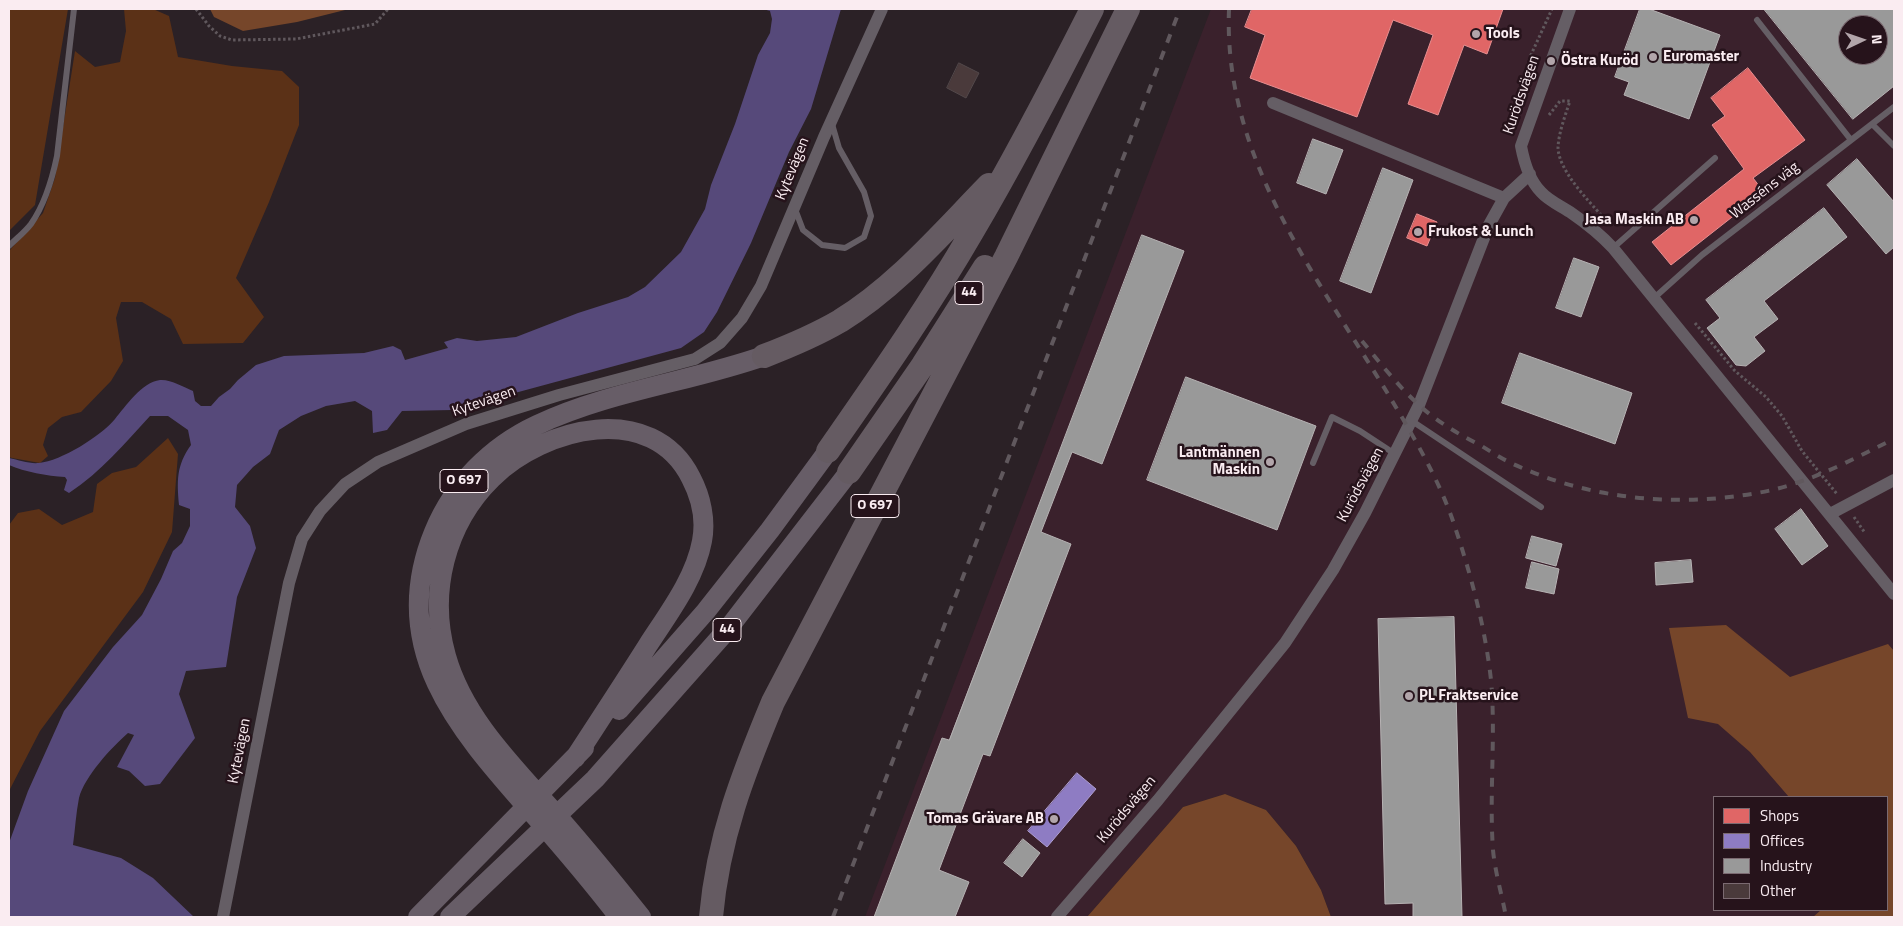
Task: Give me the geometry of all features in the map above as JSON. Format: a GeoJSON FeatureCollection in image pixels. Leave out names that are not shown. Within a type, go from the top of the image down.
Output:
{"type":"FeatureCollection","features":[{"type":"Feature","properties":{"kind":"highway","name":"44"},"geometry":{"type":"LineString","coordinates":[[828,451],[899,349],[971,234],[1013,161],[1092,9]]}},
{"type":"Feature","properties":{"kind":"highway","name":"44"},"geometry":{"type":"LineString","coordinates":[[849,472],[923,365],[995,250],[1079,108],[1128,9]]}},
{"type":"Feature","properties":{"kind":"highway","name":"O 697"},"geometry":{"type":"LineString","coordinates":[[711,917],[718,865],[731,811],[773,702],[1006,257],[1079,108]]}},
{"type":"Feature","properties":{"kind":"highway","name":"O 697"},"geometry":{"type":"LineString","coordinates":[[764,356],[820,332],[868,301],[925,250],[1013,161]]}},
{"type":"Feature","properties":{"kind":"main road","name":"O 697"},"geometry":{"type":"LineString","coordinates":[[619,917],[589,864],[507,771],[465,734],[450,711],[428,663],[419,613],[424,565],[430,541],[450,500],[479,464],[514,436],[581,407],[715,372],[764,356]]}},
{"type":"Feature","properties":{"kind":"main road"},"geometry":{"type":"LineString","coordinates":[[507,771],[497,747],[469,708],[455,682],[446,658],[441,636],[439,590],[442,564],[451,538],[475,498],[492,478],[522,456],[551,441],[572,434],[591,430],[612,429],[633,432],[653,439],[671,451],[687,470],[698,491],[702,516],[702,540],[694,568],[677,600],[575,758]]}},
{"type":"Feature","properties":{"kind":"main road","name":"44"},"geometry":{"type":"LineString","coordinates":[[418,917],[575,758],[706,611],[770,530],[828,451]]}},
{"type":"Feature","properties":{"kind":"main road","name":"44"},"geometry":{"type":"LineString","coordinates":[[450,917],[595,780],[727,630],[849,472]]}},
{"type":"Feature","properties":{"kind":"main road"},"geometry":{"type":"LineString","coordinates":[[589,864],[641,917]]}},
{"type":"Feature","properties":{"kind":"street","name":"Kytevägen"},"geometry":{"type":"LineString","coordinates":[[223,917],[289,583],[302,539],[320,511],[345,484],[378,462],[466,424],[559,395],[694,359],[720,343],[742,318],[761,286],[831,121],[882,9]]}},
{"type":"Feature","properties":{"kind":"street","name":"Kurödsvägen"},"geometry":{"type":"LineString","coordinates":[[1057,917],[1158,800],[1285,642],[1333,570],[1366,513],[1412,421],[1489,225],[1504,198],[1530,174],[1524,161],[1521,146],[1570,9]]}},
{"type":"Feature","properties":{"kind":"street"},"geometry":{"type":"LineString","coordinates":[[1273,103],[1504,198]]}},
{"type":"Feature","properties":{"kind":"street"},"geometry":{"type":"LineString","coordinates":[[1530,174],[1540,192],[1597,232],[1613,248],[1894,594]]}},
{"type":"Feature","properties":{"kind":"street"},"geometry":{"type":"LineString","coordinates":[[1830,514],[1894,480]]}},
{"type":"Feature","properties":{"kind":"lane"},"geometry":{"type":"LineString","coordinates":[[9,246],[30,225],[43,202],[52,179],[57,156],[74,9]]}},
{"type":"Feature","properties":{"kind":"lane"},"geometry":{"type":"LineString","coordinates":[[1757,20],[1851,140]]}},
{"type":"Feature","properties":{"kind":"lane","name":"Wasséns väg"},"geometry":{"type":"LineString","coordinates":[[1654,298],[1702,255],[1894,107]]}},
{"type":"Feature","properties":{"kind":"lane"},"geometry":{"type":"LineString","coordinates":[[794,208],[803,230],[822,245],[845,248],[864,237],[871,216],[864,192],[839,148],[831,121]]}},
{"type":"Feature","properties":{"kind":"lane"},"geometry":{"type":"LineString","coordinates":[[1872,124],[1894,146]]}},
{"type":"Feature","properties":{"kind":"lane"},"geometry":{"type":"LineString","coordinates":[[1613,248],[1714,158]]}},
{"type":"Feature","properties":{"kind":"lane"},"geometry":{"type":"LineString","coordinates":[[1313,463],[1332,417],[1360,431],[1395,454]]}},
{"type":"Feature","properties":{"kind":"lane"},"geometry":{"type":"LineString","coordinates":[[1412,421],[1541,507]]}},
{"type":"Feature","properties":{"kind":"path"},"geometry":{"type":"LineString","coordinates":[[196,9],[209,26],[220,36],[232,40],[296,39],[375,24],[388,9]]}},
{"type":"Feature","properties":{"kind":"path"},"geometry":{"type":"LineString","coordinates":[[1560,101],[1570,101],[1559,139],[1560,160],[1576,186],[1602,217]]}},
{"type":"Feature","properties":{"kind":"path"},"geometry":{"type":"LineString","coordinates":[[1689,316],[1735,371],[1766,397],[1802,451],[1846,505],[1870,540]]}},
{"type":"Feature","properties":{"kind":"shaded area"},"geometry":{"type":"Polygon","coordinates":[[[9,9],[68,9],[35,205],[9,231],[9,9]]]}},
{"type":"Feature","properties":{"kind":"shaded area"},"geometry":{"type":"Polygon","coordinates":[[[124,9],[153,9],[169,16],[178,57],[232,66],[282,71],[299,87],[299,125],[269,202],[236,278],[264,317],[243,343],[183,344],[171,319],[142,302],[121,302],[116,318],[123,361],[111,381],[81,412],[62,417],[48,428],[43,445],[48,456],[40,463],[12,458],[9,457],[9,251],[43,213],[55,178],[75,51],[95,67],[120,62],[126,31],[124,9]]]}},
{"type":"Feature","properties":{"kind":"shaded area"},"geometry":{"type":"Polygon","coordinates":[[[210,9],[349,9],[297,22],[243,31],[214,17],[210,9]]]}},
{"type":"Feature","properties":{"kind":"shaded area"},"geometry":{"type":"Polygon","coordinates":[[[763,9],[841,9],[811,109],[789,152],[751,243],[717,312],[704,332],[681,348],[452,410],[402,411],[387,430],[373,433],[372,411],[355,401],[326,406],[301,416],[279,430],[270,454],[253,467],[237,485],[235,507],[250,526],[256,548],[237,597],[226,667],[186,671],[179,694],[195,738],[160,784],[145,786],[129,771],[117,767],[134,735],[128,733],[114,746],[93,772],[79,798],[73,845],[121,858],[153,878],[194,917],[9,917],[9,843],[28,791],[64,711],[113,647],[142,615],[173,551],[182,543],[190,526],[190,509],[179,505],[178,481],[180,467],[191,445],[188,430],[168,416],[150,416],[102,467],[69,493],[64,490],[67,480],[65,477],[36,473],[9,465],[9,458],[39,463],[69,453],[91,440],[109,426],[140,390],[160,380],[177,384],[193,391],[195,401],[201,406],[211,406],[256,365],[284,356],[364,353],[393,346],[401,350],[405,360],[448,348],[444,342],[457,338],[477,341],[516,337],[578,313],[628,297],[645,287],[681,252],[705,209],[711,185],[735,124],[758,55],[770,33],[772,19],[770,11],[763,9]]]}},
{"type":"Feature","properties":{"kind":"shaded area"},"geometry":{"type":"Polygon","coordinates":[[[1211,9],[1894,9],[1894,917],[1331,917],[1321,890],[1296,846],[1266,810],[1225,794],[1183,807],[1087,917],[865,917],[1211,9]]]}},
{"type":"Feature","properties":{"kind":"shaded area"},"geometry":{"type":"Polygon","coordinates":[[[168,438],[178,454],[172,532],[143,592],[40,731],[9,791],[9,525],[18,513],[39,509],[62,525],[93,512],[97,484],[112,473],[136,467],[168,438]]]}},
{"type":"Feature","properties":{"kind":"shaded area"},"geometry":{"type":"Polygon","coordinates":[[[1726,625],[1790,677],[1888,644],[1894,651],[1894,917],[1813,917],[1820,911],[1888,911],[1888,796],[1788,796],[1750,752],[1718,724],[1688,718],[1669,628],[1726,625]]]}},
{"type":"Feature","properties":{"kind":"shaded area"},"geometry":{"type":"Polygon","coordinates":[[[1225,794],[1266,810],[1296,846],[1321,890],[1331,917],[1087,917],[1183,807],[1225,794]]]}},
{"type":"Feature","properties":{"kind":"building: Shops"},"geometry":{"type":"Polygon","coordinates":[[[1252,9],[1503,9],[1487,54],[1464,45],[1438,115],[1408,104],[1433,35],[1393,20],[1357,117],[1250,78],[1265,35],[1245,27],[1252,9]]]}},
{"type":"Feature","properties":{"kind":"building: Shops"},"geometry":{"type":"Polygon","coordinates":[[[1748,68],[1805,140],[1753,178],[1764,192],[1671,265],[1652,242],[1744,169],[1712,125],[1725,116],[1711,98],[1748,68]]]}},
{"type":"Feature","properties":{"kind":"building: Shops"},"geometry":{"type":"Polygon","coordinates":[[[1417,214],[1437,222],[1427,246],[1407,238],[1417,214]]]}},
{"type":"Feature","properties":{"kind":"building: Offices"},"geometry":{"type":"Polygon","coordinates":[[[1077,773],[1096,789],[1047,847],[1028,831],[1077,773]]]}},
{"type":"Feature","properties":{"kind":"building: Industry"},"geometry":{"type":"Polygon","coordinates":[[[1640,9],[1649,9],[1720,35],[1689,119],[1624,95],[1629,82],[1615,77],[1640,9]]]}},
{"type":"Feature","properties":{"kind":"building: Industry"},"geometry":{"type":"Polygon","coordinates":[[[1764,9],[1894,9],[1894,86],[1853,119],[1764,9]]]}},
{"type":"Feature","properties":{"kind":"building: Industry"},"geometry":{"type":"Polygon","coordinates":[[[1313,139],[1343,150],[1326,194],[1297,183],[1313,139]]]}},
{"type":"Feature","properties":{"kind":"building: Industry"},"geometry":{"type":"Polygon","coordinates":[[[1857,159],[1894,202],[1894,247],[1886,254],[1827,185],[1857,159]]]}},
{"type":"Feature","properties":{"kind":"building: Industry"},"geometry":{"type":"Polygon","coordinates":[[[1383,168],[1413,180],[1371,293],[1340,281],[1383,168]]]}},
{"type":"Feature","properties":{"kind":"building: Industry"},"geometry":{"type":"Polygon","coordinates":[[[1824,208],[1847,237],[1764,301],[1778,319],[1754,337],[1765,351],[1746,366],[1736,365],[1707,328],[1720,318],[1706,300],[1824,208]]]}},
{"type":"Feature","properties":{"kind":"building: Industry"},"geometry":{"type":"Polygon","coordinates":[[[1142,235],[1184,251],[1102,464],[1072,452],[1041,532],[1071,544],[990,756],[983,754],[939,870],[969,882],[955,917],[874,917],[942,738],[949,740],[1142,235]]]}},
{"type":"Feature","properties":{"kind":"building: Industry"},"geometry":{"type":"Polygon","coordinates":[[[1574,258],[1599,267],[1581,317],[1556,308],[1574,258]]]}},
{"type":"Feature","properties":{"kind":"building: Industry"},"geometry":{"type":"Polygon","coordinates":[[[1520,353],[1632,393],[1615,444],[1502,403],[1520,353]]]}},
{"type":"Feature","properties":{"kind":"building: Industry"},"geometry":{"type":"Polygon","coordinates":[[[1186,377],[1316,426],[1277,530],[1147,480],[1186,377]]]}},
{"type":"Feature","properties":{"kind":"building: Industry"},"geometry":{"type":"Polygon","coordinates":[[[1801,509],[1828,546],[1802,565],[1775,529],[1801,509]]]}},
{"type":"Feature","properties":{"kind":"building: Industry"},"geometry":{"type":"Polygon","coordinates":[[[1532,536],[1562,544],[1556,566],[1526,558],[1532,536]]]}},
{"type":"Feature","properties":{"kind":"building: Industry"},"geometry":{"type":"Polygon","coordinates":[[[1691,560],[1693,582],[1656,585],[1655,563],[1691,560]]]}},
{"type":"Feature","properties":{"kind":"building: Industry"},"geometry":{"type":"Polygon","coordinates":[[[1532,562],[1559,569],[1554,594],[1526,588],[1532,562]]]}},
{"type":"Feature","properties":{"kind":"building: Industry"},"geometry":{"type":"Polygon","coordinates":[[[1454,617],[1462,917],[1413,917],[1413,903],[1385,904],[1378,619],[1454,617]]]}},
{"type":"Feature","properties":{"kind":"building: Industry"},"geometry":{"type":"Polygon","coordinates":[[[1023,839],[1040,853],[1022,877],[1004,863],[1023,839]]]}},
{"type":"Feature","properties":{"kind":"building: Other"},"geometry":{"type":"Polygon","coordinates":[[[959,63],[979,73],[966,98],[947,88],[959,63]]]}},
{"type":"Feature","properties":{"kind":"railway"},"geometry":{"type":"LineString","coordinates":[[833,917],[1180,9]]}},
{"type":"Feature","properties":{"kind":"railway"},"geometry":{"type":"LineString","coordinates":[[1229,9],[1231,63],[1241,114],[1257,164],[1279,212],[1304,258],[1388,394],[1424,457],[1448,507],[1466,562],[1477,601],[1491,680],[1493,722],[1493,850],[1506,917]]}},
{"type":"Feature","properties":{"kind":"railway"},"geometry":{"type":"LineString","coordinates":[[1362,341],[1412,399],[1427,412],[1464,437],[1505,460],[1540,475],[1572,486],[1605,493],[1638,498],[1672,500],[1739,496],[1772,490],[1819,474],[1894,439]]}},
{"type":"Feature","properties":{"kind":"place","name":"Tools"},"geometry":{"type":"Point","coordinates":[1476,34]}},
{"type":"Feature","properties":{"kind":"place","name":"Euromaster"},"geometry":{"type":"Point","coordinates":[1653,57]}},
{"type":"Feature","properties":{"kind":"place","name":"Östra Kuröd"},"geometry":{"type":"Point","coordinates":[1551,61]}},
{"type":"Feature","properties":{"kind":"place","name":"Jasa Maskin AB"},"geometry":{"type":"Point","coordinates":[1694,220]}},
{"type":"Feature","properties":{"kind":"place","name":"Frukost & Lunch"},"geometry":{"type":"Point","coordinates":[1418,232]}},
{"type":"Feature","properties":{"kind":"place","name":"Lantmännen Maskin"},"geometry":{"type":"Point","coordinates":[1270,462]}},
{"type":"Feature","properties":{"kind":"place","name":"PL Fraktservice"},"geometry":{"type":"Point","coordinates":[1409,696]}},
{"type":"Feature","properties":{"kind":"place","name":"Tomas Grävare AB"},"geometry":{"type":"Point","coordinates":[1054,819]}}]}
